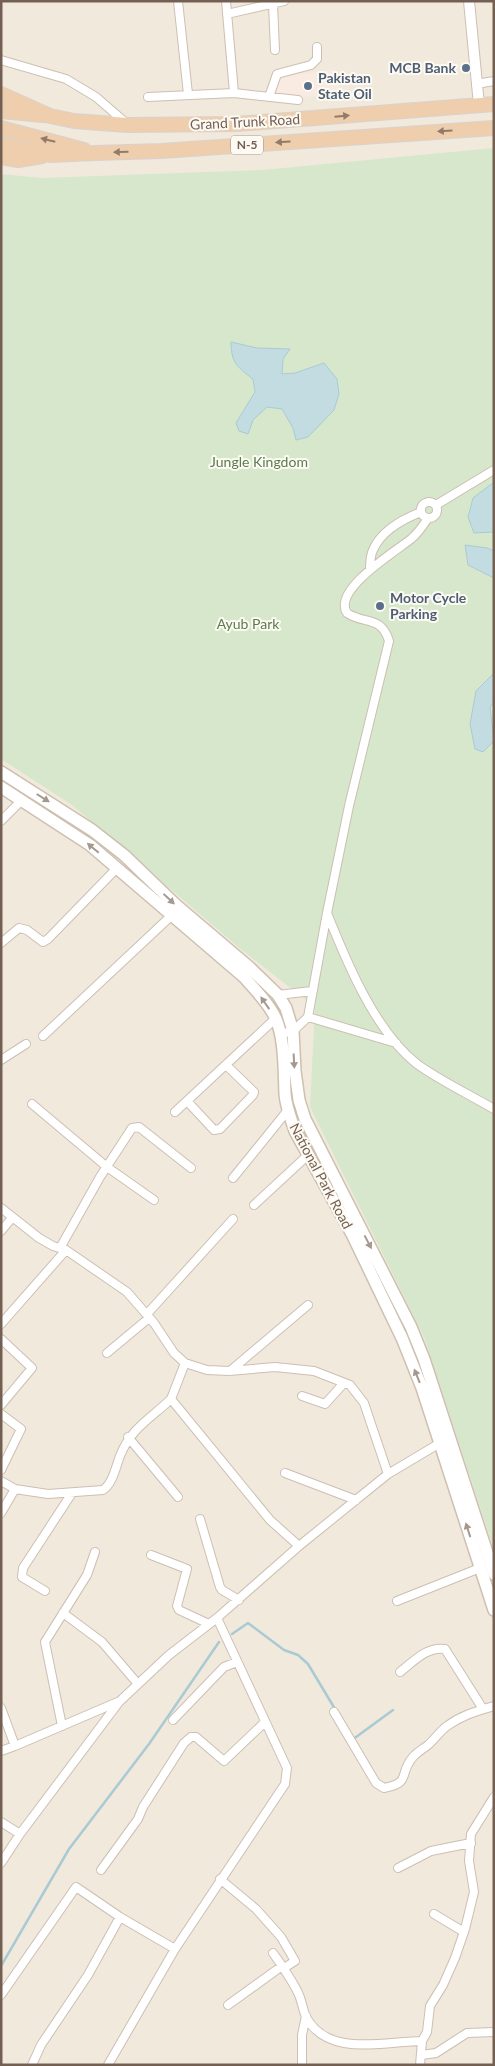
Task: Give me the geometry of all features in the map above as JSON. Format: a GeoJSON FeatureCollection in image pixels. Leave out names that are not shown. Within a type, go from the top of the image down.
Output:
{"type":"FeatureCollection","features":[{"type":"Feature","properties":{"kind":"highway","name":"Grand Trunk Road"},"geometry":{"type":"LineString","coordinates":[[1,94],[50,116],[74,121],[127,125],[236,124],[494,104]]}},
{"type":"Feature","properties":{"kind":"highway"},"geometry":{"type":"LineString","coordinates":[[1,111],[20,115],[50,116]]}},
{"type":"Feature","properties":{"kind":"highway"},"geometry":{"type":"LineString","coordinates":[[1,128],[94,153]]}},
{"type":"Feature","properties":{"kind":"highway","name":"Grand Trunk Road"},"geometry":{"type":"LineString","coordinates":[[1,144],[50,155],[161,151],[494,128]]}},
{"type":"Feature","properties":{"kind":"highway"},"geometry":{"type":"LineString","coordinates":[[1,156],[18,160],[50,155]]}},
{"type":"Feature","properties":{"kind":"main road","name":"National Park Road"},"geometry":{"type":"LineString","coordinates":[[1,772],[92,830],[124,855],[176,905],[249,966],[278,995],[286,1008],[293,1032],[296,1081],[305,1120],[404,1314],[424,1359],[479,1547],[480,1568],[494,1610]]}},
{"type":"Feature","properties":{"kind":"main road","name":"National Park Road"},"geometry":{"type":"LineString","coordinates":[[1,787],[90,845],[244,977],[276,1018],[285,1074],[285,1096],[295,1131],[352,1234],[393,1319],[422,1388],[440,1443],[479,1547],[494,1574]]}},
{"type":"Feature","properties":{"kind":"main road"},"geometry":{"type":"LineString","coordinates":[[393,1319],[404,1314]]}},
{"type":"Feature","properties":{"kind":"street"},"geometry":{"type":"LineString","coordinates":[[178,1],[188,94]]}},
{"type":"Feature","properties":{"kind":"street"},"geometry":{"type":"LineString","coordinates":[[226,1],[234,93]]}},
{"type":"Feature","properties":{"kind":"street"},"geometry":{"type":"LineString","coordinates":[[227,14],[284,1]]}},
{"type":"Feature","properties":{"kind":"street"},"geometry":{"type":"LineString","coordinates":[[469,1],[478,105]]}},
{"type":"Feature","properties":{"kind":"street"},"geometry":{"type":"LineString","coordinates":[[273,4],[275,50]]}},
{"type":"Feature","properties":{"kind":"street"},"geometry":{"type":"LineString","coordinates":[[269,97],[277,74],[311,66],[317,59],[317,47]]}},
{"type":"Feature","properties":{"kind":"street"},"geometry":{"type":"LineString","coordinates":[[1,60],[66,79],[96,97],[127,125]]}},
{"type":"Feature","properties":{"kind":"street"},"geometry":{"type":"LineString","coordinates":[[476,84],[494,81]]}},
{"type":"Feature","properties":{"kind":"street"},"geometry":{"type":"LineString","coordinates":[[148,97],[234,93],[298,100]]}},
{"type":"Feature","properties":{"kind":"street"},"geometry":{"type":"LineString","coordinates":[[436,505],[494,470]]}},
{"type":"Feature","properties":{"kind":"street"},"geometry":{"type":"LineString","coordinates":[[370,570],[372,550],[379,540],[397,523],[421,512],[424,503],[430,501],[436,505]]}},
{"type":"Feature","properties":{"kind":"street"},"geometry":{"type":"LineString","coordinates":[[280,1034],[293,1032],[308,1017],[327,913],[350,806],[389,641],[386,630],[379,624],[352,616],[347,612],[344,607],[345,600],[379,561],[412,538],[422,528],[428,518],[436,514],[436,505]]}},
{"type":"Feature","properties":{"kind":"street"},"geometry":{"type":"LineString","coordinates":[[421,512],[428,518]]}},
{"type":"Feature","properties":{"kind":"street"},"geometry":{"type":"LineString","coordinates":[[1,821],[22,800]]}},
{"type":"Feature","properties":{"kind":"street"},"geometry":{"type":"LineString","coordinates":[[1,943],[20,928],[27,930],[43,942],[48,939],[117,868]]}},
{"type":"Feature","properties":{"kind":"street"},"geometry":{"type":"LineString","coordinates":[[327,913],[334,932],[381,1026],[418,1064],[494,1109]]}},
{"type":"Feature","properties":{"kind":"street"},"geometry":{"type":"LineString","coordinates":[[43,1036],[171,916]]}},
{"type":"Feature","properties":{"kind":"street"},"geometry":{"type":"LineString","coordinates":[[323,935],[334,932]]}},
{"type":"Feature","properties":{"kind":"street"},"geometry":{"type":"LineString","coordinates":[[278,995],[312,991]]}},
{"type":"Feature","properties":{"kind":"street"},"geometry":{"type":"LineString","coordinates":[[308,1017],[396,1043]]}},
{"type":"Feature","properties":{"kind":"street"},"geometry":{"type":"LineString","coordinates":[[176,1112],[276,1018]]}},
{"type":"Feature","properties":{"kind":"street"},"geometry":{"type":"LineString","coordinates":[[1,1060],[26,1044]]}},
{"type":"Feature","properties":{"kind":"street"},"geometry":{"type":"LineString","coordinates":[[187,1102],[214,1130],[220,1129],[254,1092],[226,1065]]}},
{"type":"Feature","properties":{"kind":"street"},"geometry":{"type":"LineString","coordinates":[[32,1104],[107,1167],[154,1200]]}},
{"type":"Feature","properties":{"kind":"street"},"geometry":{"type":"LineString","coordinates":[[233,1178],[288,1110]]}},
{"type":"Feature","properties":{"kind":"street"},"geometry":{"type":"LineString","coordinates":[[1,1324],[63,1249],[107,1167],[135,1126],[139,1127],[191,1168]]}},
{"type":"Feature","properties":{"kind":"street"},"geometry":{"type":"LineString","coordinates":[[254,1205],[308,1155]]}},
{"type":"Feature","properties":{"kind":"street"},"geometry":{"type":"LineString","coordinates":[[1,1208],[39,1238],[63,1249],[127,1292],[148,1316],[174,1353],[185,1362],[207,1370],[230,1371],[275,1367],[314,1371],[350,1385],[364,1403],[388,1474]]}},
{"type":"Feature","properties":{"kind":"street"},"geometry":{"type":"LineString","coordinates":[[1,1232],[12,1218]]}},
{"type":"Feature","properties":{"kind":"street"},"geometry":{"type":"LineString","coordinates":[[107,1353],[148,1316],[233,1220]]}},
{"type":"Feature","properties":{"kind":"street"},"geometry":{"type":"LineString","coordinates":[[230,1371],[308,1306]]}},
{"type":"Feature","properties":{"kind":"street"},"geometry":{"type":"LineString","coordinates":[[1,1339],[32,1368],[1,1405]]}},
{"type":"Feature","properties":{"kind":"street"},"geometry":{"type":"LineString","coordinates":[[1,1481],[15,1489],[48,1494],[103,1490],[107,1487],[128,1438],[171,1399],[185,1362]]}},
{"type":"Feature","properties":{"kind":"street"},"geometry":{"type":"LineString","coordinates":[[302,1396],[325,1404],[344,1383]]}},
{"type":"Feature","properties":{"kind":"street"},"geometry":{"type":"LineString","coordinates":[[171,1399],[270,1520],[299,1546]]}},
{"type":"Feature","properties":{"kind":"street"},"geometry":{"type":"LineString","coordinates":[[1,1414],[21,1429],[1,1470]]}},
{"type":"Feature","properties":{"kind":"street"},"geometry":{"type":"LineString","coordinates":[[128,1438],[178,1496]]}},
{"type":"Feature","properties":{"kind":"street"},"geometry":{"type":"LineString","coordinates":[[1,1863],[20,1834],[120,1701],[169,1655],[239,1600],[299,1546],[388,1474],[440,1443]]}},
{"type":"Feature","properties":{"kind":"street"},"geometry":{"type":"LineString","coordinates":[[285,1473],[356,1500]]}},
{"type":"Feature","properties":{"kind":"street"},"geometry":{"type":"LineString","coordinates":[[1,1513],[15,1489]]}},
{"type":"Feature","properties":{"kind":"street"},"geometry":{"type":"LineString","coordinates":[[45,1591],[22,1577],[23,1568],[72,1493]]}},
{"type":"Feature","properties":{"kind":"street"},"geometry":{"type":"LineString","coordinates":[[200,1520],[220,1587],[239,1600]]}},
{"type":"Feature","properties":{"kind":"street"},"geometry":{"type":"LineString","coordinates":[[62,1726],[45,1642],[87,1575],[95,1552]]}},
{"type":"Feature","properties":{"kind":"street"},"geometry":{"type":"LineString","coordinates":[[151,1555],[187,1569],[177,1606],[180,1610],[209,1624]]}},
{"type":"Feature","properties":{"kind":"street"},"geometry":{"type":"LineString","coordinates":[[397,1601],[480,1568]]}},
{"type":"Feature","properties":{"kind":"street"},"geometry":{"type":"LineString","coordinates":[[63,1613],[102,1642],[138,1684]]}},
{"type":"Feature","properties":{"kind":"street"},"geometry":{"type":"LineString","coordinates":[[108,2065],[175,1949],[285,1784],[287,1768],[217,1618]]}},
{"type":"Feature","properties":{"kind":"street"},"geometry":{"type":"LineString","coordinates":[[400,1672],[427,1652],[438,1648],[445,1649],[483,1709]]}},
{"type":"Feature","properties":{"kind":"street"},"geometry":{"type":"LineString","coordinates":[[173,1720],[224,1667],[237,1662]]}},
{"type":"Feature","properties":{"kind":"street"},"geometry":{"type":"LineString","coordinates":[[1,1751],[120,1701]]}},
{"type":"Feature","properties":{"kind":"street"},"geometry":{"type":"LineString","coordinates":[[334,1712],[376,1783],[384,1788],[398,1785],[403,1780],[406,1768],[413,1757],[430,1744],[446,1726],[469,1713],[494,1706]]}},
{"type":"Feature","properties":{"kind":"street"},"geometry":{"type":"LineString","coordinates":[[1,1708],[15,1746]]}},
{"type":"Feature","properties":{"kind":"street"},"geometry":{"type":"LineString","coordinates":[[101,1870],[138,1820],[143,1807],[184,1743],[191,1737],[196,1737],[224,1760],[266,1722]]}},
{"type":"Feature","properties":{"kind":"street"},"geometry":{"type":"LineString","coordinates":[[420,2065],[422,2040],[427,2032],[430,2006],[443,1985],[464,1932],[474,1892],[469,1861],[471,1834],[494,1796]]}},
{"type":"Feature","properties":{"kind":"street"},"geometry":{"type":"LineString","coordinates":[[1,1822],[20,1834]]}},
{"type":"Feature","properties":{"kind":"street"},"geometry":{"type":"LineString","coordinates":[[398,1868],[431,1851],[470,1843]]}},
{"type":"Feature","properties":{"kind":"street"},"geometry":{"type":"LineString","coordinates":[[220,1879],[256,1910],[281,1936],[295,1961],[228,2004]]}},
{"type":"Feature","properties":{"kind":"street"},"geometry":{"type":"LineString","coordinates":[[1,1995],[76,1886],[120,1917],[175,1949]]}},
{"type":"Feature","properties":{"kind":"street"},"geometry":{"type":"LineString","coordinates":[[434,1914],[464,1932]]}},
{"type":"Feature","properties":{"kind":"street"},"geometry":{"type":"LineString","coordinates":[[32,2065],[41,2045],[88,1975],[120,1917]]}},
{"type":"Feature","properties":{"kind":"street"},"geometry":{"type":"LineString","coordinates":[[273,1953],[299,1994],[306,2016],[322,2036],[334,2042],[352,2044],[422,2040]]}},
{"type":"Feature","properties":{"kind":"street"},"geometry":{"type":"LineString","coordinates":[[302,2065],[302,2035],[306,2016]]}},
{"type":"Feature","properties":{"kind":"street"},"geometry":{"type":"LineString","coordinates":[[421,2055],[436,2053],[467,2033],[494,2032]]}},
{"type":"Feature","properties":{"kind":"shaded area"},"geometry":{"type":"Polygon","coordinates":[[[1,1],[494,1],[494,2065],[1,2065],[1,1]]]}},
{"type":"Feature","properties":{"kind":"shaded area"},"geometry":{"type":"Polygon","coordinates":[[[335,69],[341,94],[279,99],[273,94],[281,77],[335,69]]]}},
{"type":"Feature","properties":{"kind":"green space","name":"Ayub Park"},"geometry":{"type":"Polygon","coordinates":[[[494,148],[494,1549],[424,1337],[310,1107],[315,1007],[243,951],[72,805],[1,759],[1,174],[41,178],[262,170],[494,148]]]}},
{"type":"Feature","properties":{"kind":"water"},"geometry":{"type":"Polygon","coordinates":[[[231,342],[257,348],[290,349],[283,359],[282,374],[295,373],[324,363],[337,379],[339,394],[334,410],[308,437],[296,440],[293,428],[282,409],[267,407],[253,420],[248,434],[239,431],[236,423],[255,392],[253,379],[236,364],[232,355],[231,342]]]}},
{"type":"Feature","properties":{"kind":"water"},"geometry":{"type":"Polygon","coordinates":[[[494,482],[494,532],[474,533],[468,517],[473,498],[494,482]]]}},
{"type":"Feature","properties":{"kind":"water"},"geometry":{"type":"Polygon","coordinates":[[[465,545],[487,548],[494,551],[494,578],[468,565],[465,545]]]}},
{"type":"Feature","properties":{"kind":"water"},"geometry":{"type":"Polygon","coordinates":[[[494,673],[494,702],[490,707],[494,741],[483,752],[475,749],[470,724],[476,691],[494,673]]]}},
{"type":"Feature","properties":{"kind":"waterway"},"geometry":{"type":"LineString","coordinates":[[232,1634],[248,1623],[284,1650],[298,1655],[308,1664],[335,1709]]}},
{"type":"Feature","properties":{"kind":"waterway"},"geometry":{"type":"LineString","coordinates":[[1,1966],[69,1849],[149,1744],[219,1642]]}},
{"type":"Feature","properties":{"kind":"waterway"},"geometry":{"type":"LineString","coordinates":[[352,1740],[393,1710]]}},
{"type":"Feature","properties":{"kind":"place","name":"MCB Bank"},"geometry":{"type":"Point","coordinates":[466,68]}},
{"type":"Feature","properties":{"kind":"place","name":"Pakistan State Oil"},"geometry":{"type":"Point","coordinates":[308,86]}},
{"type":"Feature","properties":{"kind":"place","name":"Motor Cycle Parking"},"geometry":{"type":"Point","coordinates":[380,606]}},
{"type":"Feature","properties":{"kind":"park label","name":"Jungle Kingdom"},"geometry":{"type":"Point","coordinates":[259,462]}}]}
